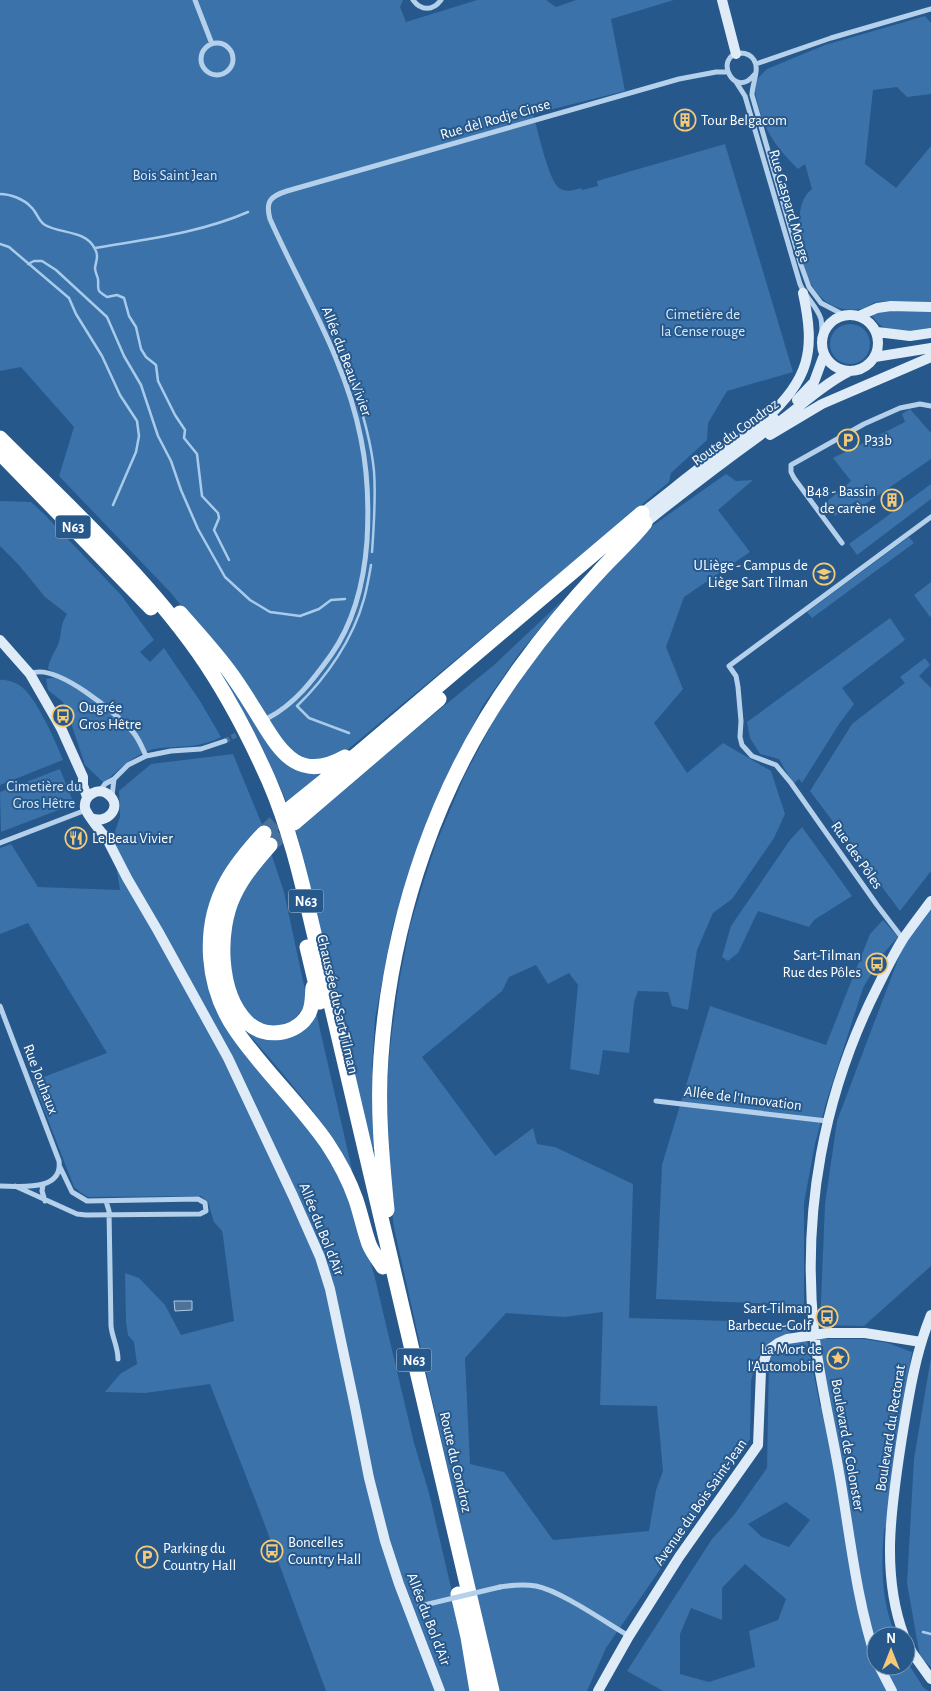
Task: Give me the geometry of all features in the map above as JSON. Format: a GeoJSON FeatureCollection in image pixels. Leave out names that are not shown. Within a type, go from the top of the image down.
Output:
{"type":"FeatureCollection","features":[{"type":"Feature","properties":{"kind":"highway","name":"Chaussée du Sart Tilman"},"geometry":{"type":"LineString","coordinates":[[0,438],[151,592],[198,652],[238,717],[269,782],[285,822],[323,970],[386,1241]]}},
{"type":"Feature","properties":{"kind":"highway","name":"Chaussée du Sart Tilman"},"geometry":{"type":"LineString","coordinates":[[0,453],[146,602],[171,632],[214,694],[260,787],[276,826],[286,862],[382,1267]]}},
{"type":"Feature","properties":{"kind":"highway"},"geometry":{"type":"LineString","coordinates":[[644,518],[291,816],[372,742],[644,518]]}},
{"type":"Feature","properties":{"kind":"highway"},"geometry":{"type":"LineString","coordinates":[[386,1241],[389,1224],[382,1157],[380,1058],[387,995],[398,937],[431,829],[460,763],[522,665],[598,573],[635,535],[644,518]]}},
{"type":"Feature","properties":{"kind":"highway"},"geometry":{"type":"LineString","coordinates":[[151,592],[167,599],[236,679],[278,747],[292,760],[312,767],[328,765],[346,757],[357,748],[372,742]]}},
{"type":"Feature","properties":{"kind":"highway"},"geometry":{"type":"LineString","coordinates":[[313,973],[312,1003],[309,1012],[300,1025],[281,1033],[267,1033],[248,1023],[240,1014],[230,993],[223,960],[224,934],[229,908],[240,883],[253,865],[267,839],[247,851],[226,882],[217,906],[210,945],[210,960],[216,990],[222,1006],[237,1032],[316,1129],[339,1164],[356,1199],[370,1246],[382,1267]]}},
{"type":"Feature","properties":{"kind":"highway","name":"Route du Condroz"},"geometry":{"type":"LineString","coordinates":[[386,1241],[492,1691]]}},
{"type":"Feature","properties":{"kind":"highway","name":"Route du Condroz"},"geometry":{"type":"LineString","coordinates":[[382,1267],[466,1627],[478,1691]]}},
{"type":"Feature","properties":{"kind":"main road"},"geometry":{"type":"LineString","coordinates":[[722,0],[736,54]]}},
{"type":"Feature","properties":{"kind":"main road"},"geometry":{"type":"LineString","coordinates":[[759,426],[796,386],[808,356],[810,325],[803,294]]}},
{"type":"Feature","properties":{"kind":"main road"},"geometry":{"type":"LineString","coordinates":[[859,316],[877,308],[891,306],[931,307]]}},
{"type":"Feature","properties":{"kind":"main road"},"geometry":{"type":"LineString","coordinates":[[844,315],[859,316],[870,322],[876,332],[879,340],[878,349],[875,357],[868,365],[859,370],[848,372],[834,366],[824,355],[821,345],[822,336],[830,323],[844,315]]}},
{"type":"Feature","properties":{"kind":"main road"},"geometry":{"type":"LineString","coordinates":[[876,332],[910,336],[931,333]]}},
{"type":"Feature","properties":{"kind":"main road"},"geometry":{"type":"LineString","coordinates":[[875,357],[931,348]]}},
{"type":"Feature","properties":{"kind":"main road","name":"Route du Condroz"},"geometry":{"type":"LineString","coordinates":[[644,518],[702,467],[759,426],[778,416],[803,395],[814,382],[824,355]]}},
{"type":"Feature","properties":{"kind":"main road"},"geometry":{"type":"LineString","coordinates":[[728,459],[822,404],[931,357]]}},
{"type":"Feature","properties":{"kind":"main road","name":"Route du Condroz"},"geometry":{"type":"LineString","coordinates":[[644,518],[728,459],[832,379],[848,372]]}},
{"type":"Feature","properties":{"kind":"main road"},"geometry":{"type":"LineString","coordinates":[[0,640],[30,674],[62,728],[83,777],[87,798]]}},
{"type":"Feature","properties":{"kind":"main road"},"geometry":{"type":"LineString","coordinates":[[83,777],[112,798],[114,808],[109,816],[106,837]]}},
{"type":"Feature","properties":{"kind":"main road"},"geometry":{"type":"LineString","coordinates":[[100,791],[92,793],[87,798],[85,804],[88,814],[100,820],[109,816]]}},
{"type":"Feature","properties":{"kind":"main road","name":"Allée du Bol d'Air"},"geometry":{"type":"LineString","coordinates":[[88,814],[106,837],[123,871],[228,1058],[320,1257],[330,1289],[382,1532],[399,1584],[415,1608],[440,1691]]}},
{"type":"Feature","properties":{"kind":"main road","name":"Boulevard de Colonster"},"geometry":{"type":"LineString","coordinates":[[867,1626],[846,1522],[840,1473],[814,1334],[810,1275],[813,1204],[818,1164],[827,1121],[858,1029],[903,940],[931,901]]}},
{"type":"Feature","properties":{"kind":"main road","name":"Boulevard du Rectorat"},"geometry":{"type":"LineString","coordinates":[[901,1626],[893,1600],[890,1573],[895,1484],[909,1396],[921,1342],[931,1315]]}},
{"type":"Feature","properties":{"kind":"main road","name":"Avenue du Bois Saint-Jean"},"geometry":{"type":"LineString","coordinates":[[598,1691],[629,1636],[694,1534],[758,1445],[762,1371],[766,1356],[778,1343],[787,1339],[814,1334],[865,1333],[921,1342]]}},
{"type":"Feature","properties":{"kind":"main road"},"geometry":{"type":"LineString","coordinates":[[916,1658],[931,1679]]}},
{"type":"Feature","properties":{"kind":"main road"},"geometry":{"type":"LineString","coordinates":[[884,1676],[892,1691]]}},
{"type":"Feature","properties":{"kind":"street"},"geometry":{"type":"LineString","coordinates":[[195,0],[212,44]]}},
{"type":"Feature","properties":{"kind":"street"},"geometry":{"type":"LineString","coordinates":[[413,0],[420,7],[426,9],[436,6],[441,0]]}},
{"type":"Feature","properties":{"kind":"street"},"geometry":{"type":"LineString","coordinates":[[756,64],[831,38],[931,8]]}},
{"type":"Feature","properties":{"kind":"street"},"geometry":{"type":"LineString","coordinates":[[212,44],[223,44],[232,51],[234,62],[232,67],[224,74],[214,75],[202,66],[201,55],[207,46],[212,44]]}},
{"type":"Feature","properties":{"kind":"street"},"geometry":{"type":"LineString","coordinates":[[736,54],[748,55],[756,64],[754,75],[746,82],[736,82],[727,72],[729,60],[736,54]]}},
{"type":"Feature","properties":{"kind":"street","name":"Rue dèl Rodje Cinse"},"geometry":{"type":"LineString","coordinates":[[271,198],[287,191],[679,79],[716,72],[727,72]]}},
{"type":"Feature","properties":{"kind":"street","name":"Rue Gaspard Monge"},"geometry":{"type":"LineString","coordinates":[[754,75],[752,95],[809,287],[821,303],[844,315]]}},
{"type":"Feature","properties":{"kind":"street","name":"Rue Gaspard Monge"},"geometry":{"type":"LineString","coordinates":[[736,82],[745,96],[803,294],[818,313],[821,320],[822,336]]}},
{"type":"Feature","properties":{"kind":"street","name":"Allée du Beau Vivier"},"geometry":{"type":"LineString","coordinates":[[268,718],[292,703],[304,690],[348,628],[363,578],[368,512],[367,472],[355,414],[320,323],[270,219],[268,208],[271,198]]}},
{"type":"Feature","properties":{"kind":"street"},"geometry":{"type":"LineString","coordinates":[[842,543],[794,478],[791,472],[791,465],[864,424],[900,408],[920,404],[931,406]]}},
{"type":"Feature","properties":{"kind":"street","name":"Rue des Pôles"},"geometry":{"type":"LineString","coordinates":[[903,940],[791,783],[776,765],[752,756],[742,745],[738,687],[736,676],[729,666],[931,517]]}},
{"type":"Feature","properties":{"kind":"street"},"geometry":{"type":"LineString","coordinates":[[30,674],[36,671],[51,675],[76,685],[92,696],[126,726],[140,744],[146,756]]}},
{"type":"Feature","properties":{"kind":"street"},"geometry":{"type":"LineString","coordinates":[[100,791],[105,784],[114,779],[128,765],[146,756],[171,751],[202,749],[225,741]]}},
{"type":"Feature","properties":{"kind":"street"},"geometry":{"type":"LineString","coordinates":[[112,798],[114,779]]}},
{"type":"Feature","properties":{"kind":"street"},"geometry":{"type":"LineString","coordinates":[[0,843],[88,814]]}},
{"type":"Feature","properties":{"kind":"street","name":"Rue Jouhaux"},"geometry":{"type":"LineString","coordinates":[[0,1006],[59,1164],[72,1192],[87,1200],[202,1200],[206,1205],[206,1211],[200,1214],[109,1215]]}},
{"type":"Feature","properties":{"kind":"street","name":"Allée de l'Innovation"},"geometry":{"type":"LineString","coordinates":[[656,1100],[827,1121]]}},
{"type":"Feature","properties":{"kind":"street"},"geometry":{"type":"LineString","coordinates":[[55,1178],[59,1164]]}},
{"type":"Feature","properties":{"kind":"street"},"geometry":{"type":"LineString","coordinates":[[0,1186],[44,1185],[55,1178],[65,1178]]}},
{"type":"Feature","properties":{"kind":"street"},"geometry":{"type":"LineString","coordinates":[[44,1185],[42,1191],[45,1201]]}},
{"type":"Feature","properties":{"kind":"street"},"geometry":{"type":"LineString","coordinates":[[15,1186],[77,1214],[109,1215]]}},
{"type":"Feature","properties":{"kind":"street"},"geometry":{"type":"LineString","coordinates":[[106,1201],[109,1215],[110,1326],[118,1352],[118,1359]]}},
{"type":"Feature","properties":{"kind":"street"},"geometry":{"type":"LineString","coordinates":[[415,1608],[500,1587],[527,1585],[544,1588],[629,1636]]}},
{"type":"Feature","properties":{"kind":"green space","name":"Bois Saint Jean"},"geometry":{"type":"Polygon","coordinates":[[[0,0],[403,0],[400,7],[406,22],[477,0],[546,0],[556,7],[576,0],[674,0],[611,19],[625,91],[533,114],[547,165],[559,188],[567,191],[581,188],[582,190],[598,186],[597,181],[725,144],[793,372],[727,391],[708,423],[707,440],[671,473],[669,482],[340,756],[316,762],[290,753],[235,670],[170,592],[59,476],[74,427],[21,367],[0,371],[0,0]]]}},
{"type":"Feature","properties":{"kind":"green space"},"geometry":{"type":"Polygon","coordinates":[[[925,16],[931,23],[931,94],[907,97],[897,87],[873,90],[865,164],[896,188],[931,146],[931,302],[884,301],[862,309],[842,309],[827,302],[815,291],[805,270],[801,257],[799,238],[800,218],[804,199],[812,189],[805,164],[798,169],[780,150],[768,132],[760,111],[754,86],[767,69],[825,45],[925,16]]]}},
{"type":"Feature","properties":{"kind":"green space"},"geometry":{"type":"Polygon","coordinates":[[[880,311],[931,311],[931,329],[903,331],[887,329],[872,316],[880,311]]]}},
{"type":"Feature","properties":{"kind":"green space"},"geometry":{"type":"Polygon","coordinates":[[[850,324],[864,330],[870,344],[864,358],[850,364],[836,358],[830,344],[836,330],[850,324]]]}},
{"type":"Feature","properties":{"kind":"green space"},"geometry":{"type":"Polygon","coordinates":[[[910,409],[931,433],[931,459],[861,507],[856,501],[835,516],[824,504],[851,481],[833,458],[905,422],[902,414],[910,409]]]}},
{"type":"Feature","properties":{"kind":"green space"},"geometry":{"type":"Polygon","coordinates":[[[726,474],[736,481],[753,480],[718,510],[750,552],[684,597],[666,647],[683,689],[654,723],[687,773],[723,743],[771,771],[785,814],[774,838],[732,899],[713,913],[697,950],[688,1010],[672,1006],[668,992],[638,991],[634,1002],[629,1053],[603,1050],[599,1075],[570,1069],[578,985],[569,973],[548,984],[536,965],[509,977],[502,991],[422,1057],[495,1156],[533,1128],[537,1144],[555,1147],[633,1184],[629,1318],[796,1323],[794,1331],[771,1341],[757,1359],[751,1381],[750,1439],[606,1648],[587,1691],[498,1691],[394,1228],[388,1177],[386,1086],[392,1031],[410,926],[437,841],[464,777],[497,714],[565,616],[645,531],[726,474]],[[603,1312],[564,1317],[506,1313],[465,1358],[470,1464],[504,1472],[553,1540],[649,1531],[656,1490],[663,1471],[657,1406],[600,1405],[603,1312]]]}},
{"type":"Feature","properties":{"kind":"green space"},"geometry":{"type":"Polygon","coordinates":[[[931,484],[931,499],[857,555],[849,544],[931,484]]]}},
{"type":"Feature","properties":{"kind":"green space"},"geometry":{"type":"Polygon","coordinates":[[[0,501],[31,502],[121,595],[154,640],[140,652],[150,662],[164,648],[200,701],[221,737],[198,745],[160,748],[144,752],[104,783],[85,765],[63,702],[48,690],[46,679],[61,676],[48,669],[59,642],[62,625],[67,614],[45,597],[18,564],[0,546],[0,501]]]}},
{"type":"Feature","properties":{"kind":"green space"},"geometry":{"type":"Polygon","coordinates":[[[909,537],[914,543],[812,618],[807,612],[909,537]]]}},
{"type":"Feature","properties":{"kind":"green space"},"geometry":{"type":"Polygon","coordinates":[[[931,582],[931,616],[930,617],[914,595],[931,582]]]}},
{"type":"Feature","properties":{"kind":"green space"},"geometry":{"type":"Polygon","coordinates":[[[563,600],[519,654],[482,707],[456,761],[413,863],[392,929],[375,1019],[372,1069],[375,1149],[371,1149],[295,828],[494,665],[563,600]]]}},
{"type":"Feature","properties":{"kind":"green space"},"geometry":{"type":"Polygon","coordinates":[[[890,618],[905,640],[842,688],[854,704],[839,724],[802,783],[799,779],[793,784],[779,759],[760,754],[750,738],[747,722],[890,618]]]}},
{"type":"Feature","properties":{"kind":"green space"},"geometry":{"type":"Polygon","coordinates":[[[209,656],[235,685],[269,743],[326,770],[288,806],[279,784],[209,656]]]}},
{"type":"Feature","properties":{"kind":"green space"},"geometry":{"type":"Polygon","coordinates":[[[925,658],[930,665],[919,676],[931,688],[931,871],[900,911],[810,791],[852,724],[905,683],[900,677],[925,658]]]}},
{"type":"Feature","properties":{"kind":"green space"},"geometry":{"type":"Polygon","coordinates":[[[0,680],[10,681],[19,685],[32,698],[63,760],[0,785],[0,680]]]}},
{"type":"Feature","properties":{"kind":"green space"},"geometry":{"type":"Polygon","coordinates":[[[233,754],[263,827],[237,858],[214,997],[324,1148],[353,1200],[374,1274],[414,1443],[429,1493],[456,1609],[472,1691],[326,1691],[260,1512],[210,1384],[145,1393],[105,1392],[120,1374],[137,1364],[134,1342],[128,1335],[126,1322],[125,1273],[139,1278],[165,1305],[181,1335],[234,1321],[223,1236],[222,1231],[214,1222],[208,1202],[201,1196],[88,1197],[74,1187],[33,1081],[107,1053],[28,923],[0,934],[0,848],[11,844],[38,887],[120,890],[112,840],[120,817],[119,791],[151,764],[233,754]]]}},
{"type":"Feature","properties":{"kind":"green space","name":"Cimetière du Gros Hêtre"},"geometry":{"type":"Polygon","coordinates":[[[60,769],[74,804],[1,832],[0,792],[60,769]]]}},
{"type":"Feature","properties":{"kind":"green space"},"geometry":{"type":"Polygon","coordinates":[[[802,827],[852,896],[814,920],[809,927],[758,911],[738,953],[728,961],[722,957],[731,926],[790,840],[802,827]]]}},
{"type":"Feature","properties":{"kind":"green space"},"geometry":{"type":"Polygon","coordinates":[[[270,850],[284,892],[305,990],[304,1007],[293,1021],[277,1028],[260,1024],[247,1015],[239,1002],[228,959],[233,908],[270,850]]]}},
{"type":"Feature","properties":{"kind":"green space"},"geometry":{"type":"Polygon","coordinates":[[[931,907],[931,1266],[864,1326],[820,1325],[825,1204],[837,1121],[905,941],[931,907]]]}},
{"type":"Feature","properties":{"kind":"green space"},"geometry":{"type":"Polygon","coordinates":[[[883,920],[898,937],[883,954],[863,988],[826,1103],[815,1144],[804,1203],[804,1305],[656,1299],[662,1165],[710,1006],[826,1045],[870,934],[883,920]]]}},
{"type":"Feature","properties":{"kind":"green space"},"geometry":{"type":"Polygon","coordinates":[[[316,1012],[353,1174],[316,1115],[241,1025],[255,1035],[316,1012]]]}},
{"type":"Feature","properties":{"kind":"green space"},"geometry":{"type":"Polygon","coordinates":[[[818,1339],[864,1339],[888,1343],[912,1352],[892,1471],[889,1526],[884,1529],[883,1584],[887,1610],[892,1626],[866,1626],[866,1676],[916,1676],[928,1691],[663,1691],[627,1671],[712,1539],[734,1515],[767,1468],[769,1359],[788,1342],[807,1340],[820,1406],[827,1409],[818,1339]],[[786,1502],[748,1524],[762,1537],[789,1547],[810,1520],[786,1502]],[[745,1564],[722,1588],[722,1620],[691,1608],[680,1634],[680,1674],[709,1682],[755,1667],[749,1631],[778,1620],[786,1599],[745,1564]]]}},
{"type":"Feature","properties":{"kind":"green space"},"geometry":{"type":"Polygon","coordinates":[[[931,1357],[931,1667],[920,1657],[907,1583],[914,1459],[931,1357]]]}},
{"type":"Feature","properties":{"kind":"shaded area"},"geometry":{"type":"Polygon","coordinates":[[[174,1301],[192,1301],[192,1310],[175,1311],[174,1301]]]}},
{"type":"Feature","properties":{"kind":"waterway"},"geometry":{"type":"LineString","coordinates":[[0,194],[21,199],[33,209],[45,225],[86,238],[95,249],[98,290],[107,297],[117,295],[124,298],[129,316],[136,327],[141,349],[146,357],[156,365],[158,381],[175,415],[185,430],[184,438],[197,454],[202,496],[218,513],[219,518],[214,530],[229,560]]}},
{"type":"Feature","properties":{"kind":"waterway"},"geometry":{"type":"LineString","coordinates":[[95,248],[192,230],[248,212]]}},
{"type":"Feature","properties":{"kind":"waterway"},"geometry":{"type":"LineString","coordinates":[[0,244],[9,247],[69,298],[76,314],[102,356],[120,395],[137,421],[139,436],[136,452],[113,505]]}},
{"type":"Feature","properties":{"kind":"waterway"},"geometry":{"type":"LineString","coordinates":[[28,264],[34,261],[42,261],[56,270],[107,317],[124,356],[141,385],[158,436],[171,461],[198,529],[225,577],[250,600],[270,612],[300,616],[319,609],[331,600],[345,599]]}},
{"type":"Feature","properties":{"kind":"waterway"},"geometry":{"type":"LineString","coordinates":[[352,381],[366,425],[374,471],[375,501],[372,552]]}},
{"type":"Feature","properties":{"kind":"waterway"},"geometry":{"type":"LineString","coordinates":[[349,733],[309,718],[297,706],[319,683],[346,643],[359,614],[371,565]]}},
{"type":"Feature","properties":{"kind":"waterway"},"geometry":{"type":"LineString","coordinates":[[923,1632],[931,1634]]}},
{"type":"Feature","properties":{"kind":"tunnel"},"geometry":{"type":"LineString","coordinates":[[225,741],[260,722]]}},
{"type":"Feature","properties":{"kind":"tunnel"},"geometry":{"type":"LineString","coordinates":[[264,833],[288,810]]}},
{"type":"Feature","properties":{"kind":"tunnel"},"geometry":{"type":"LineString","coordinates":[[270,845],[294,823]]}},
{"type":"Feature","properties":{"kind":"place","name":"Tour Belgacom"},"geometry":{"type":"Point","coordinates":[685,120]}},
{"type":"Feature","properties":{"kind":"place","name":"P33b"},"geometry":{"type":"Point","coordinates":[848,440]}},
{"type":"Feature","properties":{"kind":"place","name":"B48 - Bassin de carène"},"geometry":{"type":"Point","coordinates":[892,500]}},
{"type":"Feature","properties":{"kind":"place","name":"ULiège - Campus de Liège Sart Tilman"},"geometry":{"type":"Point","coordinates":[824,574]}},
{"type":"Feature","properties":{"kind":"place","name":"Ougrée Gros Hêtre"},"geometry":{"type":"Point","coordinates":[63,716]}},
{"type":"Feature","properties":{"kind":"place","name":"Le Beau Vivier"},"geometry":{"type":"Point","coordinates":[76,838]}},
{"type":"Feature","properties":{"kind":"place","name":"Sart-Tilman Rue des Pôles"},"geometry":{"type":"Point","coordinates":[877,964]}},
{"type":"Feature","properties":{"kind":"place","name":"Sart-Tilman Barbecue-Golf"},"geometry":{"type":"Point","coordinates":[827,1317]}},
{"type":"Feature","properties":{"kind":"place","name":"La Mort de l'Automobile"},"geometry":{"type":"Point","coordinates":[838,1358]}},
{"type":"Feature","properties":{"kind":"place","name":"Boncelles Country Hall"},"geometry":{"type":"Point","coordinates":[272,1551]}},
{"type":"Feature","properties":{"kind":"place","name":"Parking du Country Hall"},"geometry":{"type":"Point","coordinates":[147,1557]}},
{"type":"Feature","properties":{"kind":"park label","name":"Cimetière de la Cense rouge"},"geometry":{"type":"Point","coordinates":[703,322]}}]}
